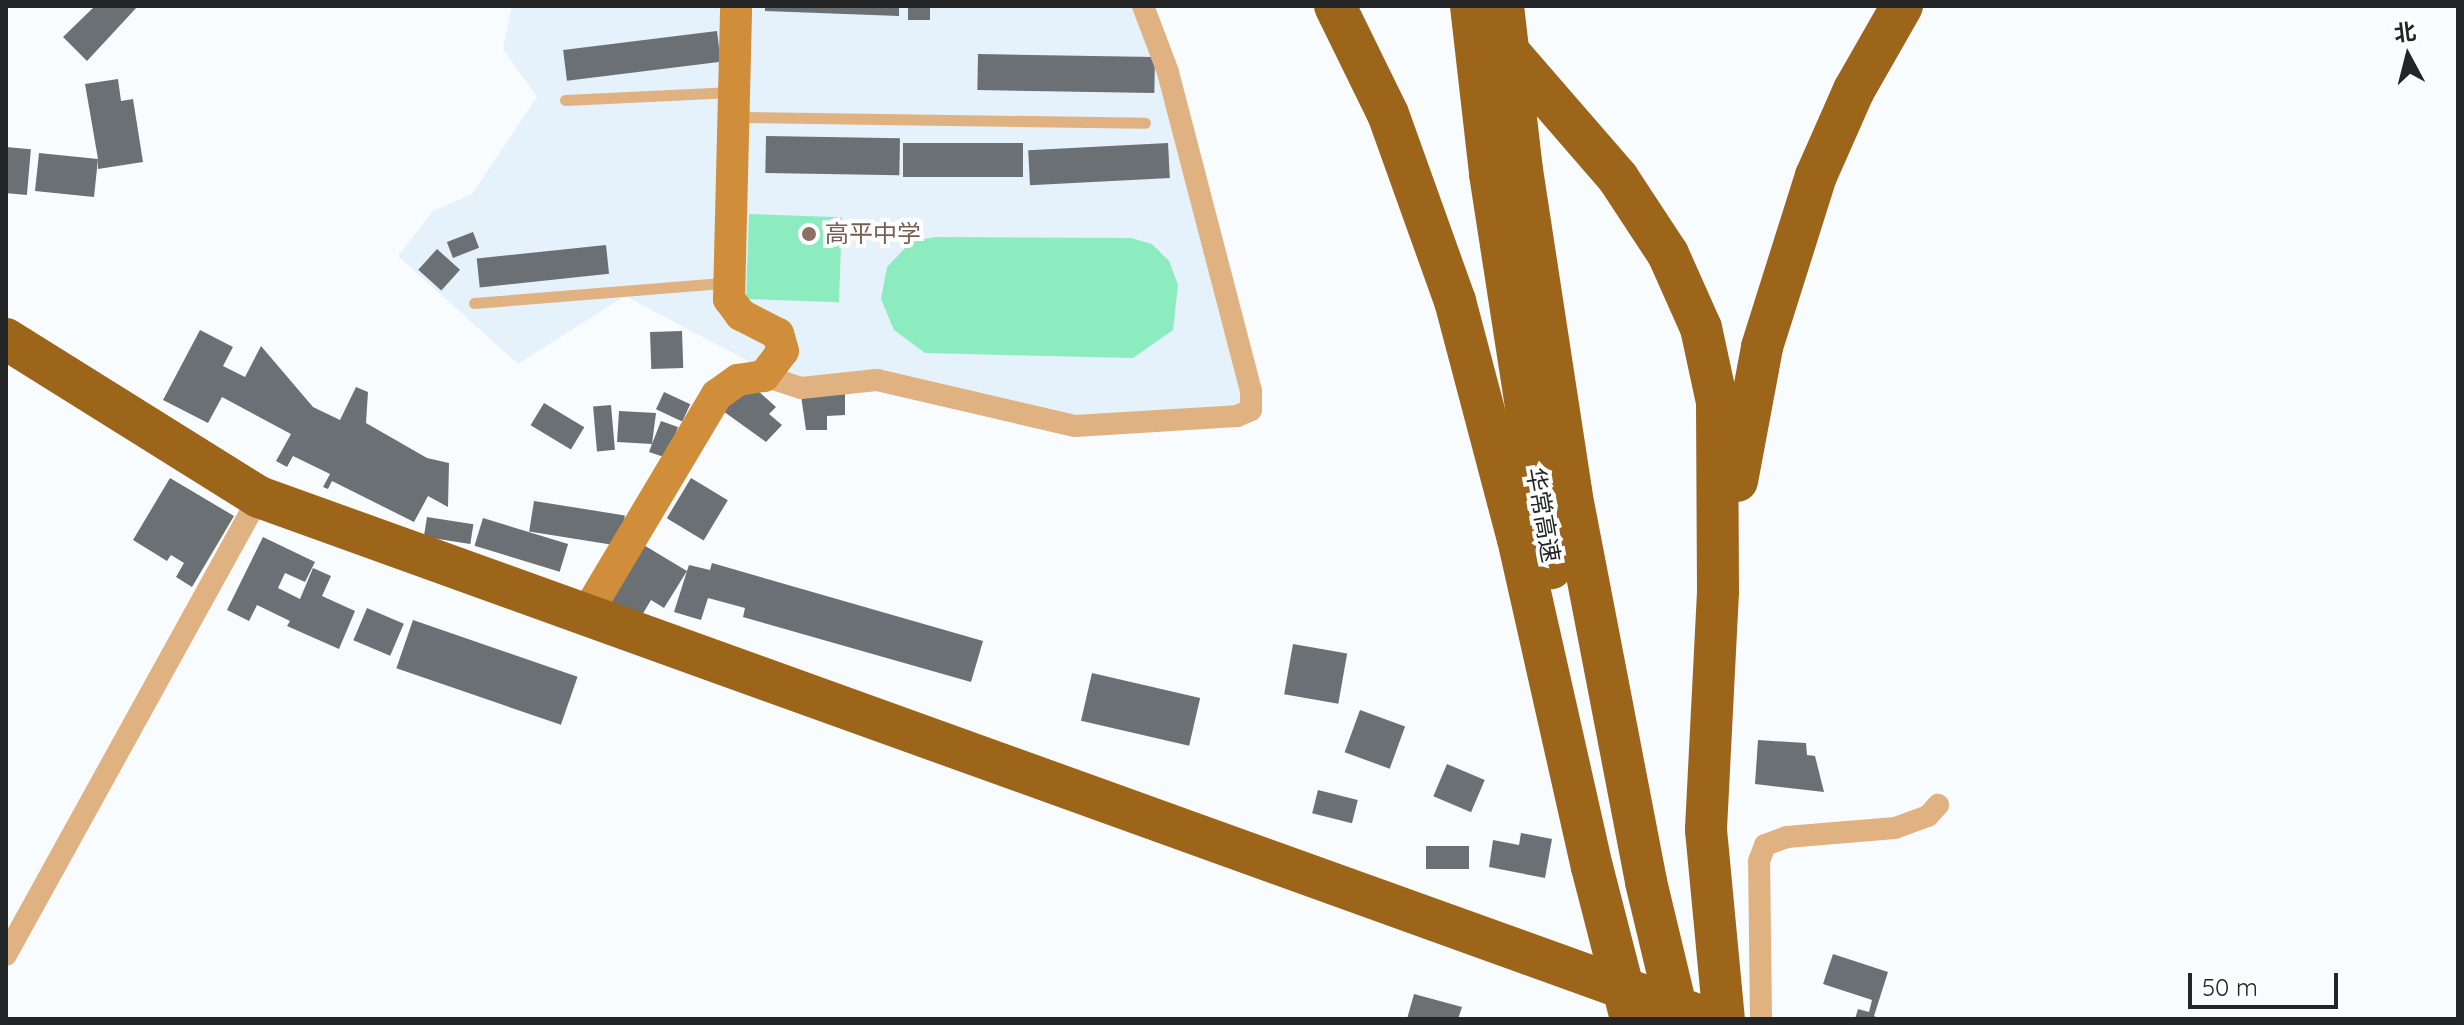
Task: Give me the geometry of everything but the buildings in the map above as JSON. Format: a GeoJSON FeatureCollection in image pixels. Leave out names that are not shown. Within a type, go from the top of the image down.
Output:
{"type":"FeatureCollection","features":[{"type":"Feature","properties":{"kind":"highway"},"geometry":{"type":"LineString","coordinates":[[1335,6],[1388,114],[1455,301],[1518,539],[1617,874],[1631,1019]]}},
{"type":"Feature","properties":{"kind":"highway"},"geometry":{"type":"LineString","coordinates":[[1469,6],[1618,178],[1668,254],[1701,328],[1717,402],[1718,592],[1706,830],[1711,917],[1724,1019]]}},
{"type":"Feature","properties":{"kind":"highway","name":"华常高速"},"geometry":{"type":"LineString","coordinates":[[1469,6],[1574,507],[1617,874],[1647,1019]]}},
{"type":"Feature","properties":{"kind":"highway","name":"华常高速"},"geometry":{"type":"LineString","coordinates":[[1503,6],[1506,172]]}},
{"type":"Feature","properties":{"kind":"highway"},"geometry":{"type":"LineString","coordinates":[[1718,592],[1762,347],[1788,260],[1816,176],[1854,90],[1902,6]]}},
{"type":"Feature","properties":{"kind":"highway"},"geometry":{"type":"LineString","coordinates":[[6,339],[259,497],[588,611],[1709,1019]]}},
{"type":"Feature","properties":{"kind":"highway","name":"华常高速"},"geometry":{"type":"LineString","coordinates":[[1617,874],[1679,1019]]}},
{"type":"Feature","properties":{"kind":"street"},"geometry":{"type":"LineString","coordinates":[[736,6],[730,282],[734,309],[784,341],[783,351],[764,376]]}},
{"type":"Feature","properties":{"kind":"street"},"geometry":{"type":"LineString","coordinates":[[588,611],[717,395],[738,380],[764,376],[801,388],[877,380],[1075,426],[1237,416],[1251,410],[1251,391],[1168,72],[1143,6]]}},
{"type":"Feature","properties":{"kind":"street"},"geometry":{"type":"LineString","coordinates":[[6,955],[259,497]]}},
{"type":"Feature","properties":{"kind":"street"},"geometry":{"type":"LineString","coordinates":[[1761,1019],[1759,861],[1765,845],[1787,837],[1895,828],[1928,816],[1938,805]]}},
{"type":"Feature","properties":{"kind":"lane"},"geometry":{"type":"LineString","coordinates":[[565,100],[1145,123]]}},
{"type":"Feature","properties":{"kind":"lane"},"geometry":{"type":"LineString","coordinates":[[474,303],[730,282]]}},
{"type":"Feature","properties":{"kind":"shaded area","name":"高平中学"},"geometry":{"type":"Polygon","coordinates":[[[512,6],[1134,6],[1153,43],[1249,406],[1055,421],[878,376],[794,385],[625,296],[518,364],[398,256],[433,211],[472,194],[537,97],[503,49],[512,6]]]}},
{"type":"Feature","properties":{"kind":"green space"},"geometry":{"type":"Polygon","coordinates":[[[749,214],[842,217],[839,302],[746,299],[749,214]]]}},
{"type":"Feature","properties":{"kind":"green space"},"geometry":{"type":"Polygon","coordinates":[[[936,237],[1131,238],[1152,244],[1169,261],[1178,285],[1173,330],[1133,358],[925,353],[894,330],[881,299],[887,267],[912,241],[936,237]]]}},
{"type":"Feature","properties":{"kind":"place","name":"高平中学"},"geometry":{"type":"Point","coordinates":[809,234]}}]}
